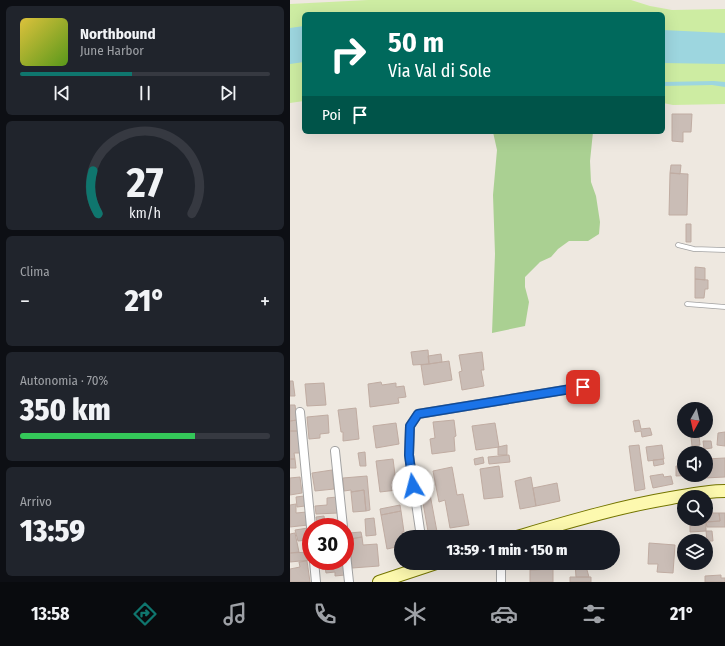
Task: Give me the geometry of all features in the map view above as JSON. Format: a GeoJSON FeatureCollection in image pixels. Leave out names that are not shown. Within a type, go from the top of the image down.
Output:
{"type":"FeatureCollection","features":[{"type":"Feature","properties":{"kind":"main road"},"geometry":{"type":"LineString","coordinates":[[542,530],[640,503],[685,495],[725,491]]}},
{"type":"Feature","properties":{"kind":"main road"},"geometry":{"type":"LineString","coordinates":[[382,581],[412,570]]}},
{"type":"Feature","properties":{"kind":"street"},"geometry":{"type":"LineString","coordinates":[[419,530],[409,455],[410,426],[418,414],[583,387]]}},
{"type":"Feature","properties":{"kind":"street"},"geometry":{"type":"LineString","coordinates":[[300,412],[310,518]]}},
{"type":"Feature","properties":{"kind":"street"},"geometry":{"type":"LineString","coordinates":[[335,451],[342,518]]}},
{"type":"Feature","properties":{"kind":"street"},"geometry":{"type":"LineString","coordinates":[[315,570],[316,582]]}},
{"type":"Feature","properties":{"kind":"street"},"geometry":{"type":"LineString","coordinates":[[348,570],[349,582]]}},
{"type":"Feature","properties":{"kind":"street"},"geometry":{"type":"LineString","coordinates":[[501,570],[501,582]]}},
{"type":"Feature","properties":{"kind":"lane"},"geometry":{"type":"LineString","coordinates":[[678,244],[694,249],[725,250]]}},
{"type":"Feature","properties":{"kind":"lane"},"geometry":{"type":"LineString","coordinates":[[687,304],[725,307]]}},
{"type":"Feature","properties":{"kind":"green space"},"geometry":{"type":"Polygon","coordinates":[[[368,0],[631,0],[650,6],[672,10],[725,9],[725,104],[673,105],[665,103],[665,12],[302,12],[302,101],[290,103],[290,4],[368,0]]]}},
{"type":"Feature","properties":{"kind":"green space"},"geometry":{"type":"Polygon","coordinates":[[[493,134],[593,134],[590,161],[591,182],[596,196],[600,222],[599,234],[588,241],[569,241],[558,249],[551,257],[540,262],[525,277],[525,287],[529,302],[525,326],[492,333],[495,254],[493,195],[497,150],[493,134]]]}},
{"type":"Feature","properties":{"kind":"water"},"geometry":{"type":"Polygon","coordinates":[[[302,26],[302,62],[290,64],[290,28],[302,26]]]}},
{"type":"Feature","properties":{"kind":"water"},"geometry":{"type":"Polygon","coordinates":[[[665,30],[725,33],[725,64],[665,63],[665,30]]]}},
{"type":"Feature","properties":{"kind":"water"},"geometry":{"type":"Polygon","coordinates":[[[714,81],[725,82],[725,87],[712,85],[665,86],[665,82],[714,81]]]}},
{"type":"Feature","properties":{"kind":"building"},"geometry":{"type":"Polygon","coordinates":[[[672,114],[692,114],[691,132],[683,132],[683,142],[672,141],[672,114]]]}},
{"type":"Feature","properties":{"kind":"building"},"geometry":{"type":"Polygon","coordinates":[[[671,165],[681,165],[680,174],[670,173],[671,165]]]}},
{"type":"Feature","properties":{"kind":"building"},"geometry":{"type":"Polygon","coordinates":[[[670,173],[688,174],[687,215],[669,215],[670,173]]]}},
{"type":"Feature","properties":{"kind":"building"},"geometry":{"type":"Polygon","coordinates":[[[686,224],[691,224],[691,242],[686,242],[686,224]]]}},
{"type":"Feature","properties":{"kind":"building"},"geometry":{"type":"Polygon","coordinates":[[[695,267],[705,268],[705,280],[695,279],[695,267]]]}},
{"type":"Feature","properties":{"kind":"building"},"geometry":{"type":"Polygon","coordinates":[[[695,279],[708,280],[708,289],[705,289],[704,298],[695,298],[695,279]]]}},
{"type":"Feature","properties":{"kind":"building"},"geometry":{"type":"Polygon","coordinates":[[[428,350],[429,364],[413,365],[411,352],[428,350]]]}},
{"type":"Feature","properties":{"kind":"building"},"geometry":{"type":"Polygon","coordinates":[[[482,352],[484,370],[481,370],[484,386],[462,390],[459,372],[462,371],[459,355],[482,352]]]}},
{"type":"Feature","properties":{"kind":"building"},"geometry":{"type":"Polygon","coordinates":[[[441,354],[442,362],[429,364],[428,356],[441,354]]]}},
{"type":"Feature","properties":{"kind":"building"},"geometry":{"type":"Polygon","coordinates":[[[449,361],[452,380],[424,385],[421,365],[449,361]]]}},
{"type":"Feature","properties":{"kind":"building"},"geometry":{"type":"Polygon","coordinates":[[[290,381],[293,381],[295,396],[290,396],[290,381]]]}},
{"type":"Feature","properties":{"kind":"building"},"geometry":{"type":"Polygon","coordinates":[[[381,382],[382,385],[396,383],[396,387],[404,386],[406,397],[398,398],[399,403],[370,407],[368,384],[381,382]]]}},
{"type":"Feature","properties":{"kind":"building"},"geometry":{"type":"Polygon","coordinates":[[[324,383],[326,405],[307,406],[305,384],[324,383]]]}},
{"type":"Feature","properties":{"kind":"building"},"geometry":{"type":"Polygon","coordinates":[[[290,405],[295,405],[297,420],[290,421],[290,405]]]}},
{"type":"Feature","properties":{"kind":"building"},"geometry":{"type":"Polygon","coordinates":[[[356,408],[359,439],[343,441],[343,432],[341,432],[338,410],[356,408]]]}},
{"type":"Feature","properties":{"kind":"building"},"geometry":{"type":"Polygon","coordinates":[[[328,415],[329,433],[320,434],[320,438],[309,439],[307,417],[328,415]]]}},
{"type":"Feature","properties":{"kind":"building"},"geometry":{"type":"Polygon","coordinates":[[[297,420],[298,431],[290,431],[290,421],[297,420]]]}},
{"type":"Feature","properties":{"kind":"building"},"geometry":{"type":"Polygon","coordinates":[[[454,420],[456,436],[454,437],[455,451],[432,454],[430,439],[435,438],[433,422],[454,420]]]}},
{"type":"Feature","properties":{"kind":"building"},"geometry":{"type":"Polygon","coordinates":[[[639,420],[641,429],[650,428],[652,435],[642,437],[641,431],[635,432],[633,421],[639,420]]]}},
{"type":"Feature","properties":{"kind":"building"},"geometry":{"type":"Polygon","coordinates":[[[396,423],[399,444],[376,448],[373,426],[396,423]]]}},
{"type":"Feature","properties":{"kind":"building"},"geometry":{"type":"Polygon","coordinates":[[[495,423],[499,447],[476,450],[472,426],[495,423]]]}},
{"type":"Feature","properties":{"kind":"building"},"geometry":{"type":"Polygon","coordinates":[[[290,431],[298,431],[300,453],[294,453],[295,459],[290,459],[290,431]]]}},
{"type":"Feature","properties":{"kind":"building"},"geometry":{"type":"Polygon","coordinates":[[[725,432],[725,446],[717,445],[718,433],[725,432]]]}},
{"type":"Feature","properties":{"kind":"building"},"geometry":{"type":"Polygon","coordinates":[[[691,438],[699,438],[700,445],[692,446],[691,438]]]}},
{"type":"Feature","properties":{"kind":"building"},"geometry":{"type":"Polygon","coordinates":[[[703,441],[711,441],[712,446],[704,446],[703,441]]]}},
{"type":"Feature","properties":{"kind":"building"},"geometry":{"type":"Polygon","coordinates":[[[507,445],[507,455],[498,455],[498,447],[507,445]]]}},
{"type":"Feature","properties":{"kind":"building"},"geometry":{"type":"Polygon","coordinates":[[[639,445],[645,489],[635,491],[629,446],[639,445]]]}},
{"type":"Feature","properties":{"kind":"building"},"geometry":{"type":"Polygon","coordinates":[[[662,445],[664,459],[648,461],[646,447],[662,445]]]}},
{"type":"Feature","properties":{"kind":"building"},"geometry":{"type":"Polygon","coordinates":[[[365,452],[366,466],[360,466],[358,453],[365,452]]]}},
{"type":"Feature","properties":{"kind":"building"},"geometry":{"type":"Polygon","coordinates":[[[509,455],[510,462],[489,464],[488,457],[509,455]]]}},
{"type":"Feature","properties":{"kind":"building"},"geometry":{"type":"Polygon","coordinates":[[[483,457],[484,463],[475,465],[474,459],[483,457]]]}},
{"type":"Feature","properties":{"kind":"building"},"geometry":{"type":"Polygon","coordinates":[[[725,458],[725,477],[713,478],[713,459],[725,458]]]}},
{"type":"Feature","properties":{"kind":"building"},"geometry":{"type":"Polygon","coordinates":[[[290,459],[295,459],[296,468],[290,468],[290,459]]]}},
{"type":"Feature","properties":{"kind":"building"},"geometry":{"type":"Polygon","coordinates":[[[393,459],[397,490],[380,492],[376,461],[393,459]]]}},
{"type":"Feature","properties":{"kind":"building"},"geometry":{"type":"Polygon","coordinates":[[[663,459],[664,464],[654,466],[653,460],[663,459]]]}},
{"type":"Feature","properties":{"kind":"building"},"geometry":{"type":"Polygon","coordinates":[[[499,466],[503,497],[484,499],[480,469],[499,466]]]}},
{"type":"Feature","properties":{"kind":"building"},"geometry":{"type":"Polygon","coordinates":[[[452,467],[457,495],[463,494],[469,525],[450,528],[445,500],[439,502],[433,471],[452,467]]]}},
{"type":"Feature","properties":{"kind":"building"},"geometry":{"type":"Polygon","coordinates":[[[332,470],[334,489],[315,491],[312,473],[332,470]]]}},
{"type":"Feature","properties":{"kind":"building"},"geometry":{"type":"Polygon","coordinates":[[[426,473],[437,530],[428,530],[418,474],[426,473]]]}},
{"type":"Feature","properties":{"kind":"building"},"geometry":{"type":"Polygon","coordinates":[[[663,474],[664,477],[671,476],[673,484],[653,488],[650,476],[663,474]]]}},
{"type":"Feature","properties":{"kind":"building"},"geometry":{"type":"Polygon","coordinates":[[[367,476],[370,510],[366,511],[364,490],[351,492],[351,490],[344,491],[343,478],[367,476]]]}},
{"type":"Feature","properties":{"kind":"building"},"geometry":{"type":"Polygon","coordinates":[[[300,477],[302,493],[290,495],[290,478],[300,477]]]}},
{"type":"Feature","properties":{"kind":"building"},"geometry":{"type":"Polygon","coordinates":[[[531,477],[536,506],[520,509],[515,481],[531,477]]]}},
{"type":"Feature","properties":{"kind":"building"},"geometry":{"type":"Polygon","coordinates":[[[557,483],[560,501],[536,506],[533,488],[557,483]]]}},
{"type":"Feature","properties":{"kind":"building"},"geometry":{"type":"Polygon","coordinates":[[[364,490],[366,511],[353,512],[351,492],[364,490]]]}},
{"type":"Feature","properties":{"kind":"building"},"geometry":{"type":"Polygon","coordinates":[[[304,496],[305,506],[297,507],[296,497],[304,496]]]}},
{"type":"Feature","properties":{"kind":"building"},"geometry":{"type":"Polygon","coordinates":[[[337,497],[338,513],[316,514],[315,506],[327,505],[327,498],[337,497]]]}},
{"type":"Feature","properties":{"kind":"building"},"geometry":{"type":"Polygon","coordinates":[[[296,504],[296,513],[307,512],[307,518],[302,518],[302,526],[290,527],[290,505],[296,504]]]}},
{"type":"Feature","properties":{"kind":"building"},"geometry":{"type":"Polygon","coordinates":[[[400,505],[401,511],[381,515],[380,509],[400,505]]]}},
{"type":"Feature","properties":{"kind":"building"},"geometry":{"type":"Polygon","coordinates":[[[401,511],[404,530],[394,530],[394,548],[387,549],[381,515],[401,511]]]}},
{"type":"Feature","properties":{"kind":"building"},"geometry":{"type":"Polygon","coordinates":[[[713,513],[719,513],[720,521],[713,522],[713,513]]]}},
{"type":"Feature","properties":{"kind":"building"},"geometry":{"type":"Polygon","coordinates":[[[719,513],[725,513],[725,527],[707,527],[713,526],[713,522],[720,521],[719,513]]]}},
{"type":"Feature","properties":{"kind":"building"},"geometry":{"type":"Polygon","coordinates":[[[324,516],[324,518],[316,518],[324,516]]]}},
{"type":"Feature","properties":{"kind":"building"},"geometry":{"type":"Polygon","coordinates":[[[374,518],[376,535],[366,536],[365,519],[374,518]]]}},
{"type":"Feature","properties":{"kind":"building"},"geometry":{"type":"Polygon","coordinates":[[[690,526],[706,526],[706,531],[690,532],[690,526]]]}},
{"type":"Feature","properties":{"kind":"building"},"geometry":{"type":"Polygon","coordinates":[[[302,529],[302,541],[298,541],[295,530],[302,529]]]}},
{"type":"Feature","properties":{"kind":"building"},"geometry":{"type":"Polygon","coordinates":[[[706,531],[712,531],[712,534],[706,534],[706,531]]]}},
{"type":"Feature","properties":{"kind":"building"},"geometry":{"type":"Polygon","coordinates":[[[361,532],[362,537],[354,538],[354,533],[361,532]]]}},
{"type":"Feature","properties":{"kind":"building"},"geometry":{"type":"Polygon","coordinates":[[[295,533],[299,552],[290,553],[290,534],[295,533]]]}},
{"type":"Feature","properties":{"kind":"building"},"geometry":{"type":"Polygon","coordinates":[[[362,537],[363,545],[377,544],[379,566],[354,568],[354,538],[362,537]]]}},
{"type":"Feature","properties":{"kind":"building"},"geometry":{"type":"Polygon","coordinates":[[[649,543],[675,545],[673,573],[657,572],[658,564],[648,564],[649,543]]]}},
{"type":"Feature","properties":{"kind":"building"},"geometry":{"type":"Polygon","coordinates":[[[302,552],[302,561],[290,562],[290,553],[302,552]]]}},
{"type":"Feature","properties":{"kind":"building"},"geometry":{"type":"Polygon","coordinates":[[[299,562],[302,562],[302,570],[308,570],[310,582],[290,582],[290,569],[300,567],[299,562]]]}},
{"type":"Feature","properties":{"kind":"building"},"geometry":{"type":"Polygon","coordinates":[[[326,570],[345,570],[345,575],[335,576],[335,572],[326,573],[326,570]]]}},
{"type":"Feature","properties":{"kind":"building"},"geometry":{"type":"Polygon","coordinates":[[[530,570],[553,570],[553,582],[530,582],[530,570]]]}},
{"type":"Feature","properties":{"kind":"building"},"geometry":{"type":"Polygon","coordinates":[[[576,570],[587,570],[589,577],[576,577],[576,570]]]}},
{"type":"Feature","properties":{"kind":"building"},"geometry":{"type":"Polygon","coordinates":[[[721,575],[721,578],[725,578],[725,582],[705,582],[705,576],[721,575]]]}},
{"type":"Feature","properties":{"kind":"building"},"geometry":{"type":"Polygon","coordinates":[[[570,577],[591,577],[591,582],[570,582],[570,577]]]}},
{"type":"Feature","properties":{"kind":"route"},"geometry":{"type":"LineString","coordinates":[[413,486],[409,455],[410,426],[418,414],[583,387]]}}]}
